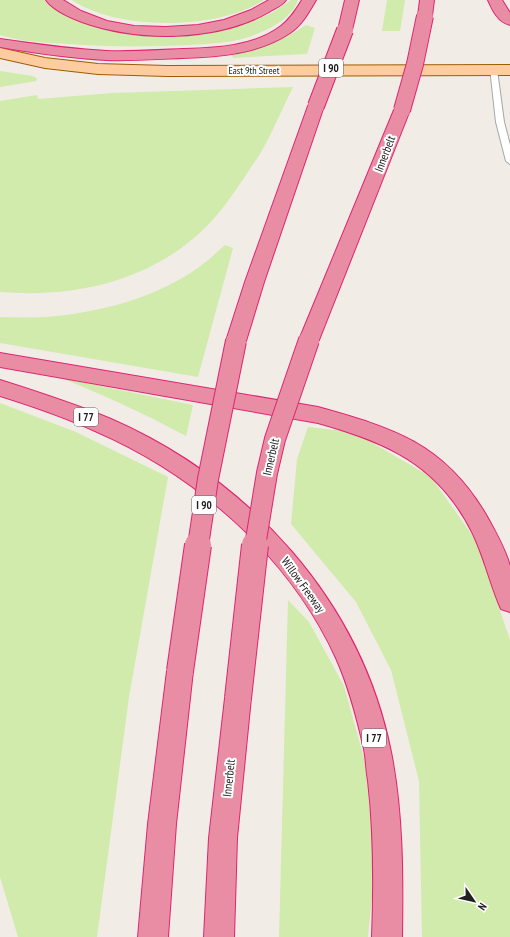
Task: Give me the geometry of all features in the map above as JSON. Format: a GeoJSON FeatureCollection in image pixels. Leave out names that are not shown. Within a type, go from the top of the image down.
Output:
{"type":"FeatureCollection","features":[{"type":"Feature","properties":{"kind":"highway"},"geometry":{"type":"LineString","coordinates":[[53,0],[79,16],[104,24],[132,30],[166,31],[201,28],[233,21],[259,12],[279,0]]}},
{"type":"Feature","properties":{"kind":"highway"},"geometry":{"type":"LineString","coordinates":[[0,43],[54,51],[98,55],[195,53],[227,50],[254,43],[279,33],[296,20],[309,0]]}},
{"type":"Feature","properties":{"kind":"highway","name":"I 90"},"geometry":{"type":"LineString","coordinates":[[153,937],[162,824],[180,670],[208,479],[236,341],[251,288],[294,175],[316,106],[345,30],[352,0]]}},
{"type":"Feature","properties":{"kind":"highway","name":"Innerbelt"},"geometry":{"type":"LineString","coordinates":[[219,937],[223,838],[254,555],[267,472],[287,400],[309,340],[402,110],[415,64],[427,0]]}},
{"type":"Feature","properties":{"kind":"highway"},"geometry":{"type":"LineString","coordinates":[[495,0],[502,14],[510,21]]}},
{"type":"Feature","properties":{"kind":"highway"},"geometry":{"type":"LineString","coordinates":[[0,360],[318,414],[360,426],[401,442],[437,468],[455,485],[467,502],[490,545],[510,601]]}},
{"type":"Feature","properties":{"kind":"highway","name":"Willow Freeway"},"geometry":{"type":"LineString","coordinates":[[0,388],[50,402],[90,418],[167,457],[195,476],[229,504],[286,560],[316,600],[342,644],[360,690],[377,746],[385,803],[389,865],[387,937]]}},
{"type":"Feature","properties":{"kind":"main road","name":"East 9th Street"},"geometry":{"type":"LineString","coordinates":[[0,53],[45,63],[98,69],[167,71],[510,70]]}},
{"type":"Feature","properties":{"kind":"lane"},"geometry":{"type":"LineString","coordinates":[[493,70],[500,122],[510,161]]}},
{"type":"Feature","properties":{"kind":"lane"},"geometry":{"type":"LineString","coordinates":[[500,122],[510,122]]}},
{"type":"Feature","properties":{"kind":"green space"},"geometry":{"type":"Polygon","coordinates":[[[0,0],[44,0],[60,12],[103,28],[222,29],[252,21],[272,13],[291,0],[298,0],[295,7],[284,19],[264,31],[242,39],[203,44],[99,46],[43,43],[0,35],[0,0]]]}},
{"type":"Feature","properties":{"kind":"green space"},"geometry":{"type":"Polygon","coordinates":[[[72,0],[264,0],[244,10],[221,17],[168,23],[140,22],[115,17],[91,10],[72,0]]]}},
{"type":"Feature","properties":{"kind":"green space"},"geometry":{"type":"Polygon","coordinates":[[[387,0],[405,0],[400,31],[382,31],[387,0]]]}},
{"type":"Feature","properties":{"kind":"green space"},"geometry":{"type":"Polygon","coordinates":[[[306,25],[315,28],[307,54],[233,58],[232,55],[270,44],[288,36],[306,25]]]}},
{"type":"Feature","properties":{"kind":"green space"},"geometry":{"type":"Polygon","coordinates":[[[0,71],[33,76],[37,78],[36,81],[0,87],[0,71]]]}},
{"type":"Feature","properties":{"kind":"green space"},"geometry":{"type":"Polygon","coordinates":[[[293,87],[264,147],[227,203],[207,226],[185,245],[162,260],[137,273],[111,282],[57,292],[0,292],[0,101],[37,95],[38,99],[112,93],[293,87]]]}},
{"type":"Feature","properties":{"kind":"green space"},"geometry":{"type":"Polygon","coordinates":[[[225,245],[233,248],[198,377],[0,343],[0,317],[40,317],[66,315],[106,308],[126,302],[146,295],[182,278],[202,265],[225,245]]]}},
{"type":"Feature","properties":{"kind":"green space"},"geometry":{"type":"Polygon","coordinates":[[[61,378],[193,405],[186,436],[124,405],[61,378]]]}},
{"type":"Feature","properties":{"kind":"green space"},"geometry":{"type":"Polygon","coordinates":[[[0,403],[76,432],[168,477],[129,697],[97,937],[18,937],[0,877],[0,403]]]}},
{"type":"Feature","properties":{"kind":"green space"},"geometry":{"type":"Polygon","coordinates":[[[308,427],[354,432],[431,477],[477,542],[510,640],[510,937],[422,937],[419,781],[391,670],[356,602],[291,524],[297,459],[308,427]]]}},
{"type":"Feature","properties":{"kind":"green space"},"geometry":{"type":"Polygon","coordinates":[[[288,600],[309,622],[344,686],[365,762],[375,865],[368,937],[279,937],[288,600]]]}}]}
